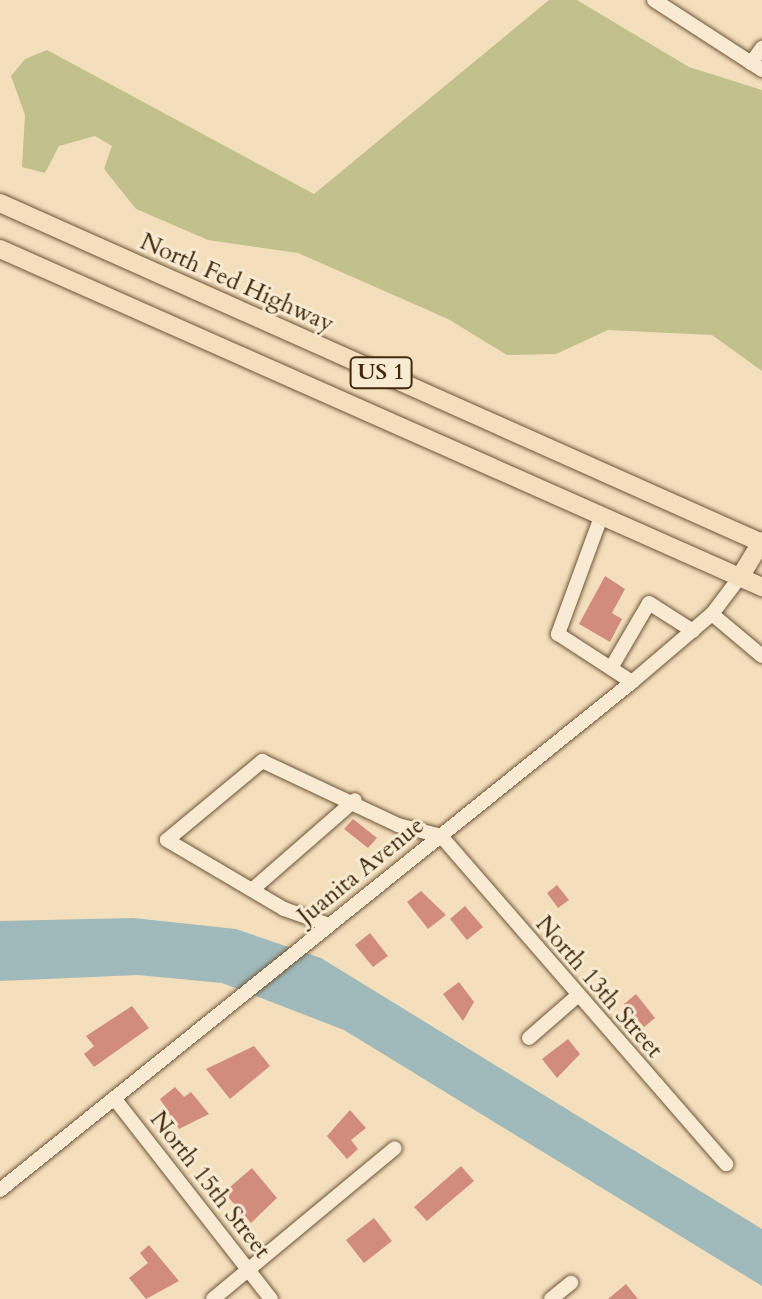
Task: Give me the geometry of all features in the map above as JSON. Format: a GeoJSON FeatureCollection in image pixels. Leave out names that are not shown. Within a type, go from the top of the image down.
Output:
{"type":"FeatureCollection","features":[{"type":"Feature","properties":{"kind":"main road","name":"North Fed Highway"},"geometry":{"type":"LineString","coordinates":[[4,206],[762,542]]}},
{"type":"Feature","properties":{"kind":"main road","name":"US 1"},"geometry":{"type":"LineString","coordinates":[[0,249],[762,587]]}},
{"type":"Feature","properties":{"kind":"main road"},"geometry":{"type":"LineString","coordinates":[[740,577],[762,542]]}},
{"type":"Feature","properties":{"kind":"street"},"geometry":{"type":"LineString","coordinates":[[654,0],[757,66],[762,48]]}},
{"type":"Feature","properties":{"kind":"street"},"geometry":{"type":"LineString","coordinates":[[601,517],[558,634],[632,682]]}},
{"type":"Feature","properties":{"kind":"street","name":"Juanita Avenue"},"geometry":{"type":"LineString","coordinates":[[0,1190],[632,682],[712,614],[740,577]]}},
{"type":"Feature","properties":{"kind":"street"},"geometry":{"type":"LineString","coordinates":[[611,668],[649,603],[693,631]]}},
{"type":"Feature","properties":{"kind":"street"},"geometry":{"type":"LineString","coordinates":[[712,614],[762,656]]}},
{"type":"Feature","properties":{"kind":"street"},"geometry":{"type":"LineString","coordinates":[[329,925],[253,889],[167,840],[262,761],[355,800],[398,825],[441,836]]}},
{"type":"Feature","properties":{"kind":"street"},"geometry":{"type":"LineString","coordinates":[[253,889],[355,800]]}},
{"type":"Feature","properties":{"kind":"street","name":"North 13th Street"},"geometry":{"type":"LineString","coordinates":[[441,836],[576,997],[726,1164]]}},
{"type":"Feature","properties":{"kind":"street"},"geometry":{"type":"LineString","coordinates":[[529,1038],[576,997]]}},
{"type":"Feature","properties":{"kind":"street","name":"North 15th Street"},"geometry":{"type":"LineString","coordinates":[[114,1098],[271,1299]]}},
{"type":"Feature","properties":{"kind":"street"},"geometry":{"type":"LineString","coordinates":[[213,1299],[395,1148]]}},
{"type":"Feature","properties":{"kind":"street"},"geometry":{"type":"LineString","coordinates":[[551,1299],[571,1283]]}},
{"type":"Feature","properties":{"kind":"shaded area"},"geometry":{"type":"Polygon","coordinates":[[[549,0],[577,0],[689,67],[762,90],[762,371],[712,335],[608,330],[556,354],[507,355],[448,319],[298,253],[208,240],[136,209],[104,169],[112,146],[95,136],[59,146],[45,173],[22,167],[25,115],[11,76],[25,59],[47,50],[314,194],[549,0]]]}},
{"type":"Feature","properties":{"kind":"water"},"geometry":{"type":"Polygon","coordinates":[[[133,918],[236,929],[321,958],[762,1229],[762,1286],[344,1030],[222,983],[138,975],[0,981],[0,921],[133,918]]]}},
{"type":"Feature","properties":{"kind":"building"},"geometry":{"type":"Polygon","coordinates":[[[605,576],[625,589],[612,613],[622,619],[610,642],[579,624],[605,576]]]}},
{"type":"Feature","properties":{"kind":"building"},"geometry":{"type":"Polygon","coordinates":[[[353,819],[377,838],[368,848],[344,829],[353,819]]]}},
{"type":"Feature","properties":{"kind":"building"},"geometry":{"type":"Polygon","coordinates":[[[557,885],[569,900],[558,908],[547,893],[557,885]]]}},
{"type":"Feature","properties":{"kind":"building"},"geometry":{"type":"Polygon","coordinates":[[[421,891],[446,915],[428,929],[407,902],[421,891]]]}},
{"type":"Feature","properties":{"kind":"building"},"geometry":{"type":"Polygon","coordinates":[[[465,906],[483,927],[467,940],[450,919],[465,906]]]}},
{"type":"Feature","properties":{"kind":"building"},"geometry":{"type":"Polygon","coordinates":[[[370,933],[388,956],[373,967],[355,945],[370,933]]]}},
{"type":"Feature","properties":{"kind":"building"},"geometry":{"type":"Polygon","coordinates":[[[459,982],[474,1002],[463,1021],[443,994],[459,982]]]}},
{"type":"Feature","properties":{"kind":"building"},"geometry":{"type":"Polygon","coordinates":[[[636,994],[655,1018],[644,1027],[624,1004],[636,994]]]}},
{"type":"Feature","properties":{"kind":"building"},"geometry":{"type":"Polygon","coordinates":[[[132,1006],[149,1028],[94,1067],[84,1054],[94,1046],[86,1036],[132,1006]]]}},
{"type":"Feature","properties":{"kind":"building"},"geometry":{"type":"Polygon","coordinates":[[[568,1039],[580,1054],[557,1078],[542,1059],[568,1039]]]}},
{"type":"Feature","properties":{"kind":"building"},"geometry":{"type":"Polygon","coordinates":[[[254,1046],[270,1066],[230,1099],[206,1069],[254,1046]]]}},
{"type":"Feature","properties":{"kind":"building"},"geometry":{"type":"Polygon","coordinates":[[[175,1087],[184,1097],[191,1092],[209,1114],[179,1129],[160,1099],[175,1087]]]}},
{"type":"Feature","properties":{"kind":"building"},"geometry":{"type":"Polygon","coordinates":[[[350,1110],[366,1128],[351,1140],[358,1149],[347,1159],[327,1136],[350,1110]]]}},
{"type":"Feature","properties":{"kind":"building"},"geometry":{"type":"Polygon","coordinates":[[[461,1166],[474,1181],[427,1221],[414,1207],[461,1166]]]}},
{"type":"Feature","properties":{"kind":"building"},"geometry":{"type":"Polygon","coordinates":[[[252,1168],[277,1198],[251,1223],[229,1198],[230,1187],[252,1168]]]}},
{"type":"Feature","properties":{"kind":"building"},"geometry":{"type":"Polygon","coordinates":[[[374,1218],[392,1241],[364,1263],[346,1240],[374,1218]]]}},
{"type":"Feature","properties":{"kind":"building"},"geometry":{"type":"Polygon","coordinates":[[[149,1245],[179,1281],[146,1299],[129,1278],[148,1263],[140,1253],[149,1245]]]}},
{"type":"Feature","properties":{"kind":"building"},"geometry":{"type":"Polygon","coordinates":[[[626,1284],[638,1299],[608,1299],[626,1284]]]}}]}
